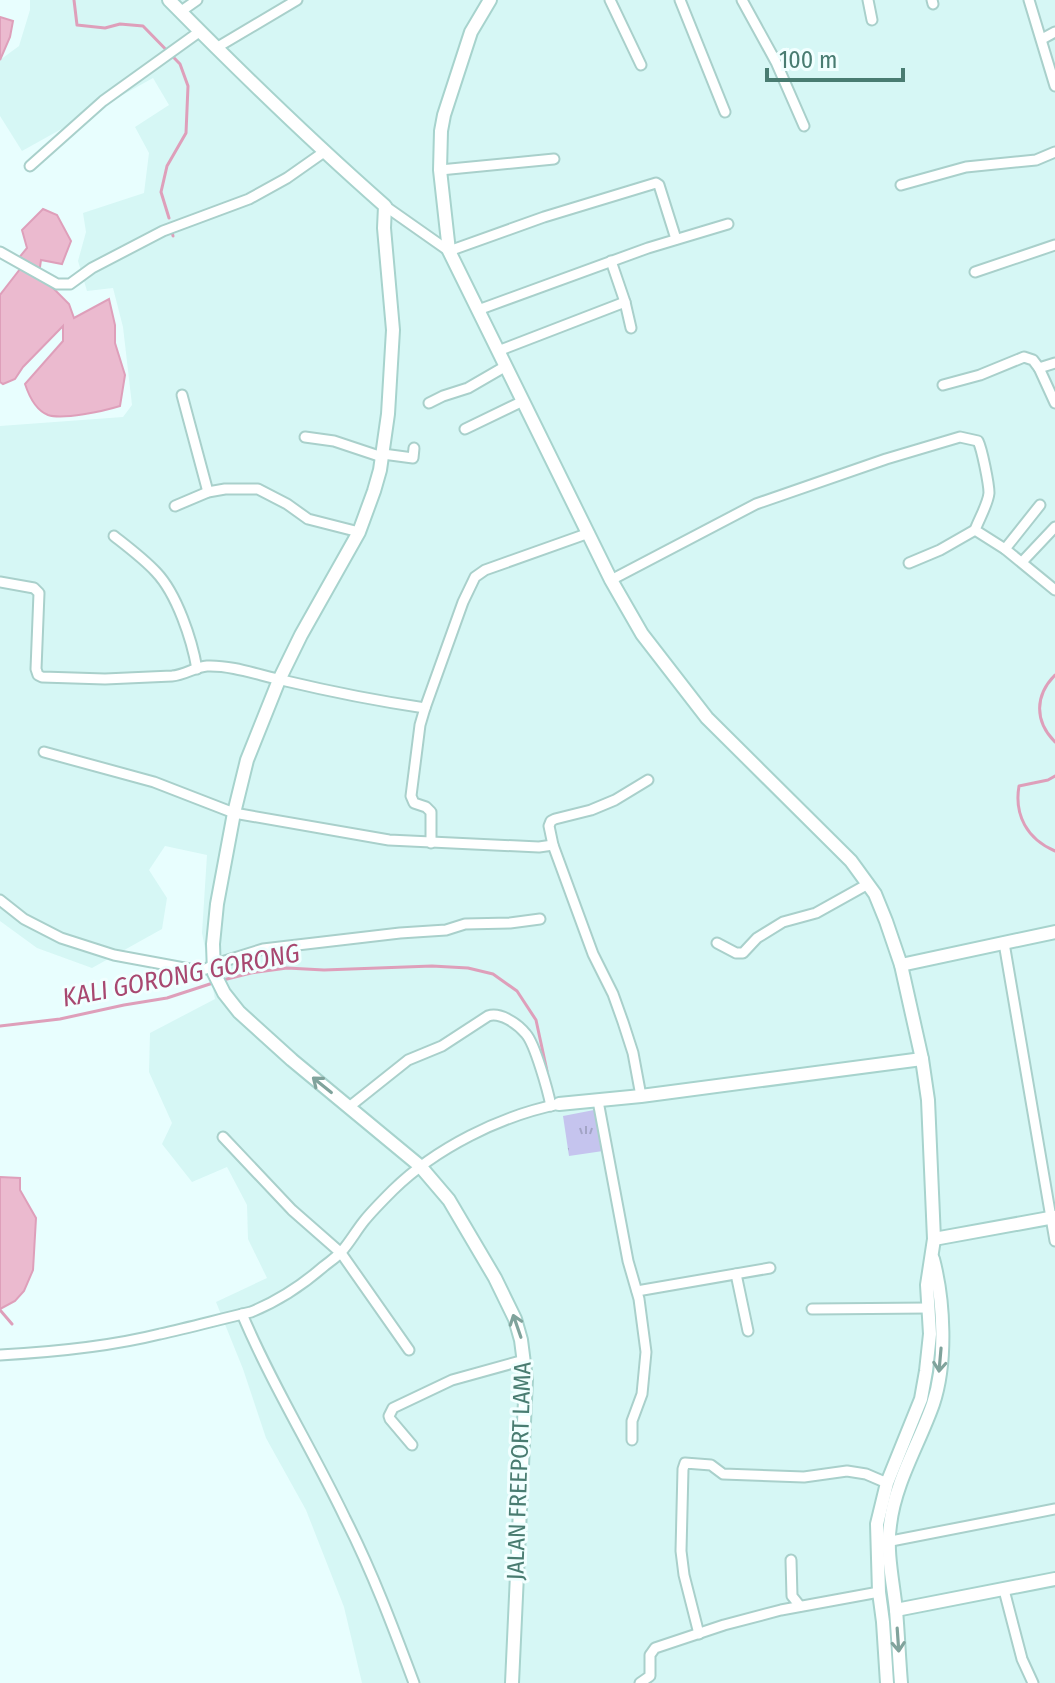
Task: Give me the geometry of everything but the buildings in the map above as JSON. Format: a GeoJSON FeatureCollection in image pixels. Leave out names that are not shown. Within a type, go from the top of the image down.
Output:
{"type":"FeatureCollection","features":[{"type":"Feature","properties":{"kind":"street"},"geometry":{"type":"LineString","coordinates":[[169,0],[324,152],[385,206],[449,251]]}},
{"type":"Feature","properties":{"kind":"street"},"geometry":{"type":"LineString","coordinates":[[180,12],[197,0]]}},
{"type":"Feature","properties":{"kind":"street"},"geometry":{"type":"LineString","coordinates":[[216,48],[297,0]]}},
{"type":"Feature","properties":{"kind":"street"},"geometry":{"type":"LineString","coordinates":[[490,0],[471,32],[444,115],[439,150],[449,251],[611,580],[642,634],[707,718],[851,861],[875,894],[901,965],[928,1100],[934,1239],[927,1285],[930,1334],[921,1399],[887,1483],[877,1524],[884,1542],[896,1610],[901,1683]]}},
{"type":"Feature","properties":{"kind":"street"},"geometry":{"type":"LineString","coordinates":[[610,0],[641,65]]}},
{"type":"Feature","properties":{"kind":"street"},"geometry":{"type":"LineString","coordinates":[[680,0],[725,112]]}},
{"type":"Feature","properties":{"kind":"street"},"geometry":{"type":"LineString","coordinates":[[742,0],[776,62],[804,126]]}},
{"type":"Feature","properties":{"kind":"street"},"geometry":{"type":"LineString","coordinates":[[868,0],[872,20]]}},
{"type":"Feature","properties":{"kind":"street"},"geometry":{"type":"LineString","coordinates":[[1029,0],[1055,86]]}},
{"type":"Feature","properties":{"kind":"street"},"geometry":{"type":"LineString","coordinates":[[30,166],[103,101],[199,32]]}},
{"type":"Feature","properties":{"kind":"street"},"geometry":{"type":"LineString","coordinates":[[1042,39],[1055,32]]}},
{"type":"Feature","properties":{"kind":"street"},"geometry":{"type":"LineString","coordinates":[[0,252],[57,284],[70,284],[92,268],[163,231],[265,191],[324,152]]}},
{"type":"Feature","properties":{"kind":"street"},"geometry":{"type":"LineString","coordinates":[[901,185],[966,167],[1036,160],[1055,152]]}},
{"type":"Feature","properties":{"kind":"street"},"geometry":{"type":"LineString","coordinates":[[440,170],[554,159]]}},
{"type":"Feature","properties":{"kind":"street"},"geometry":{"type":"LineString","coordinates":[[449,251],[652,183],[659,185],[676,239]]}},
{"type":"Feature","properties":{"kind":"street"},"geometry":{"type":"LineString","coordinates":[[214,969],[217,904],[247,760],[301,635],[359,532],[374,491],[382,456],[393,330],[384,228],[385,206]]}},
{"type":"Feature","properties":{"kind":"street"},"geometry":{"type":"LineString","coordinates":[[478,310],[611,261],[728,224]]}},
{"type":"Feature","properties":{"kind":"street"},"geometry":{"type":"LineString","coordinates":[[975,272],[1055,245]]}},
{"type":"Feature","properties":{"kind":"street"},"geometry":{"type":"LineString","coordinates":[[611,261],[631,328]]}},
{"type":"Feature","properties":{"kind":"street"},"geometry":{"type":"LineString","coordinates":[[498,351],[625,302]]}},
{"type":"Feature","properties":{"kind":"street"},"geometry":{"type":"LineString","coordinates":[[943,385],[980,375],[1024,357],[1033,360],[1039,368],[1055,403]]}},
{"type":"Feature","properties":{"kind":"street"},"geometry":{"type":"LineString","coordinates":[[1039,368],[1055,363]]}},
{"type":"Feature","properties":{"kind":"street"},"geometry":{"type":"LineString","coordinates":[[429,403],[468,388],[506,366]]}},
{"type":"Feature","properties":{"kind":"street"},"geometry":{"type":"LineString","coordinates":[[182,395],[208,492]]}},
{"type":"Feature","properties":{"kind":"street"},"geometry":{"type":"LineString","coordinates":[[465,429],[523,401]]}},
{"type":"Feature","properties":{"kind":"street"},"geometry":{"type":"LineString","coordinates":[[305,437],[334,441],[382,456],[413,458],[414,448]]}},
{"type":"Feature","properties":{"kind":"street"},"geometry":{"type":"LineString","coordinates":[[611,580],[756,504],[960,437],[978,441],[989,493],[975,530],[909,563]]}},
{"type":"Feature","properties":{"kind":"street"},"geometry":{"type":"LineString","coordinates":[[175,506],[208,492],[258,489],[308,519],[359,532]]}},
{"type":"Feature","properties":{"kind":"street"},"geometry":{"type":"LineString","coordinates":[[1005,549],[1040,505]]}},
{"type":"Feature","properties":{"kind":"street"},"geometry":{"type":"LineString","coordinates":[[1022,562],[1055,527]]}},
{"type":"Feature","properties":{"kind":"street"},"geometry":{"type":"LineString","coordinates":[[975,530],[1005,549],[1055,590]]}},
{"type":"Feature","properties":{"kind":"street"},"geometry":{"type":"LineString","coordinates":[[431,843],[431,812],[414,803],[411,796],[420,725],[452,630],[475,577],[485,570],[589,533]]}},
{"type":"Feature","properties":{"kind":"street"},"geometry":{"type":"LineString","coordinates":[[114,536],[150,566],[167,587],[190,637],[197,669]]}},
{"type":"Feature","properties":{"kind":"street"},"geometry":{"type":"LineString","coordinates":[[0,582],[34,588],[39,593],[36,669],[42,677],[105,679],[181,676],[212,667],[425,708]]}},
{"type":"Feature","properties":{"kind":"street"},"geometry":{"type":"LineString","coordinates":[[44,752],[154,782],[234,813],[389,840],[539,847],[553,845]]}},
{"type":"Feature","properties":{"kind":"street"},"geometry":{"type":"LineString","coordinates":[[641,1096],[623,1022],[593,954],[549,826],[551,821],[615,800],[648,780]]}},
{"type":"Feature","properties":{"kind":"street"},"geometry":{"type":"LineString","coordinates":[[717,943],[736,953],[743,953],[757,938],[783,922],[816,913],[868,884]]}},
{"type":"Feature","properties":{"kind":"street"},"geometry":{"type":"LineString","coordinates":[[0,900],[24,919],[61,938],[114,955],[189,970],[214,969],[263,949],[446,930],[465,924],[540,919]]}},
{"type":"Feature","properties":{"kind":"street"},"geometry":{"type":"LineString","coordinates":[[901,965],[1055,932]]}},
{"type":"Feature","properties":{"kind":"street"},"geometry":{"type":"LineString","coordinates":[[1004,943],[1055,1241]]}},
{"type":"Feature","properties":{"kind":"street","name":"JALAN FREEPORT LAMA"},"geometry":{"type":"LineString","coordinates":[[214,969],[224,993],[239,1012],[420,1166],[449,1200],[515,1319],[524,1360],[526,1400],[512,1683]]}},
{"type":"Feature","properties":{"kind":"street"},"geometry":{"type":"LineString","coordinates":[[349,1107],[408,1060],[438,1048],[496,1014],[529,1038],[554,1105]]}},
{"type":"Feature","properties":{"kind":"street"},"geometry":{"type":"LineString","coordinates":[[0,1355],[116,1343],[264,1307],[301,1286],[341,1253],[364,1221],[420,1166],[505,1119],[554,1105],[922,1059]]}},
{"type":"Feature","properties":{"kind":"street"},"geometry":{"type":"LineString","coordinates":[[598,1101],[643,1329],[646,1366],[642,1394],[632,1421],[632,1440]]}},
{"type":"Feature","properties":{"kind":"street"},"geometry":{"type":"LineString","coordinates":[[223,1137],[292,1210],[341,1253],[409,1350]]}},
{"type":"Feature","properties":{"kind":"street"},"geometry":{"type":"LineString","coordinates":[[934,1239],[1053,1217]]}},
{"type":"Feature","properties":{"kind":"street"},"geometry":{"type":"LineString","coordinates":[[887,1683],[879,1592],[884,1542],[897,1496],[934,1401],[940,1367],[940,1283],[932,1256]]}},
{"type":"Feature","properties":{"kind":"street"},"geometry":{"type":"LineString","coordinates":[[637,1291],[770,1268]]}},
{"type":"Feature","properties":{"kind":"street"},"geometry":{"type":"LineString","coordinates":[[736,1274],[748,1331]]}},
{"type":"Feature","properties":{"kind":"street"},"geometry":{"type":"LineString","coordinates":[[812,1309],[928,1308]]}},
{"type":"Feature","properties":{"kind":"street"},"geometry":{"type":"LineString","coordinates":[[246,1313],[265,1367],[362,1551],[414,1683]]}},
{"type":"Feature","properties":{"kind":"street"},"geometry":{"type":"LineString","coordinates":[[412,1445],[390,1419],[393,1408],[452,1380],[524,1360]]}},
{"type":"Feature","properties":{"kind":"street"},"geometry":{"type":"LineString","coordinates":[[699,1634],[681,1551],[685,1463],[711,1465],[723,1474],[804,1477],[847,1471],[866,1474],[887,1483]]}},
{"type":"Feature","properties":{"kind":"street"},"geometry":{"type":"LineString","coordinates":[[884,1542],[1055,1509]]}},
{"type":"Feature","properties":{"kind":"street"},"geometry":{"type":"LineString","coordinates":[[791,1560],[792,1596],[800,1606]]}},
{"type":"Feature","properties":{"kind":"street"},"geometry":{"type":"LineString","coordinates":[[896,1610],[1055,1579]]}},
{"type":"Feature","properties":{"kind":"street"},"geometry":{"type":"LineString","coordinates":[[1004,1590],[1022,1659],[1033,1683]]}},
{"type":"Feature","properties":{"kind":"street"},"geometry":{"type":"LineString","coordinates":[[640,1683],[652,1673],[652,1650],[724,1625],[800,1606],[879,1592]]}},
{"type":"Feature","properties":{"kind":"shaded area"},"geometry":{"type":"Polygon","coordinates":[[[30,0],[1055,0],[1055,1683],[362,1683],[344,1607],[306,1510],[266,1438],[216,1302],[267,1278],[248,1239],[247,1205],[227,1167],[192,1182],[162,1144],[172,1123],[149,1072],[150,1033],[215,999],[202,933],[207,855],[165,846],[149,870],[167,898],[162,929],[92,968],[37,948],[0,921],[0,426],[123,417],[132,405],[123,327],[113,288],[87,291],[78,261],[86,232],[83,213],[144,193],[149,153],[135,127],[169,105],[153,78],[22,151],[0,116],[0,60],[19,46],[30,0]]]}},
{"type":"Feature","properties":{"kind":"shaded area"},"geometry":{"type":"Polygon","coordinates":[[[0,17],[13,21],[0,60],[0,17]]]}},
{"type":"Feature","properties":{"kind":"shaded area"},"geometry":{"type":"Polygon","coordinates":[[[43,209],[57,215],[71,241],[62,264],[41,260],[39,274],[69,304],[74,318],[109,299],[115,325],[115,343],[125,375],[120,406],[84,414],[55,416],[43,413],[33,402],[25,384],[63,341],[63,326],[15,379],[3,384],[0,382],[0,295],[20,269],[18,259],[27,248],[22,230],[43,209]]]}},
{"type":"Feature","properties":{"kind":"shaded area"},"geometry":{"type":"Polygon","coordinates":[[[0,1177],[20,1178],[20,1190],[36,1218],[33,1270],[24,1291],[15,1301],[0,1309],[0,1177]]]}},
{"type":"Feature","properties":{"kind":"green space"},"geometry":{"type":"Polygon","coordinates":[[[594,1110],[603,1151],[569,1156],[563,1116],[594,1110]]]}},
{"type":"Feature","properties":{"kind":"waterway"},"geometry":{"type":"LineString","coordinates":[[74,0],[77,25],[105,28],[120,24],[143,26],[180,64],[188,86],[186,133],[167,166],[161,192],[169,218]]}},
{"type":"Feature","properties":{"kind":"waterway"},"geometry":{"type":"LineString","coordinates":[[172,232],[173,236]]}},
{"type":"Feature","properties":{"kind":"waterway"},"geometry":{"type":"LineString","coordinates":[[1055,675],[1044,691],[1040,708],[1043,725],[1055,742]]}},
{"type":"Feature","properties":{"kind":"waterway"},"geometry":{"type":"LineString","coordinates":[[1055,776],[1019,786],[1018,797],[1021,816],[1030,833],[1055,851]]}},
{"type":"Feature","properties":{"kind":"waterway","name":"KALI GORONG GORONG"},"geometry":{"type":"LineString","coordinates":[[223,980],[287,968],[324,970],[432,966],[468,968],[493,974],[517,991],[536,1020],[547,1071]]}},
{"type":"Feature","properties":{"kind":"waterway","name":"KALI GORONG GORONG"},"geometry":{"type":"LineString","coordinates":[[0,1026],[60,1019],[167,998],[216,982]]}},
{"type":"Feature","properties":{"kind":"waterway"},"geometry":{"type":"LineString","coordinates":[[0,1310],[12,1324]]}}]}
